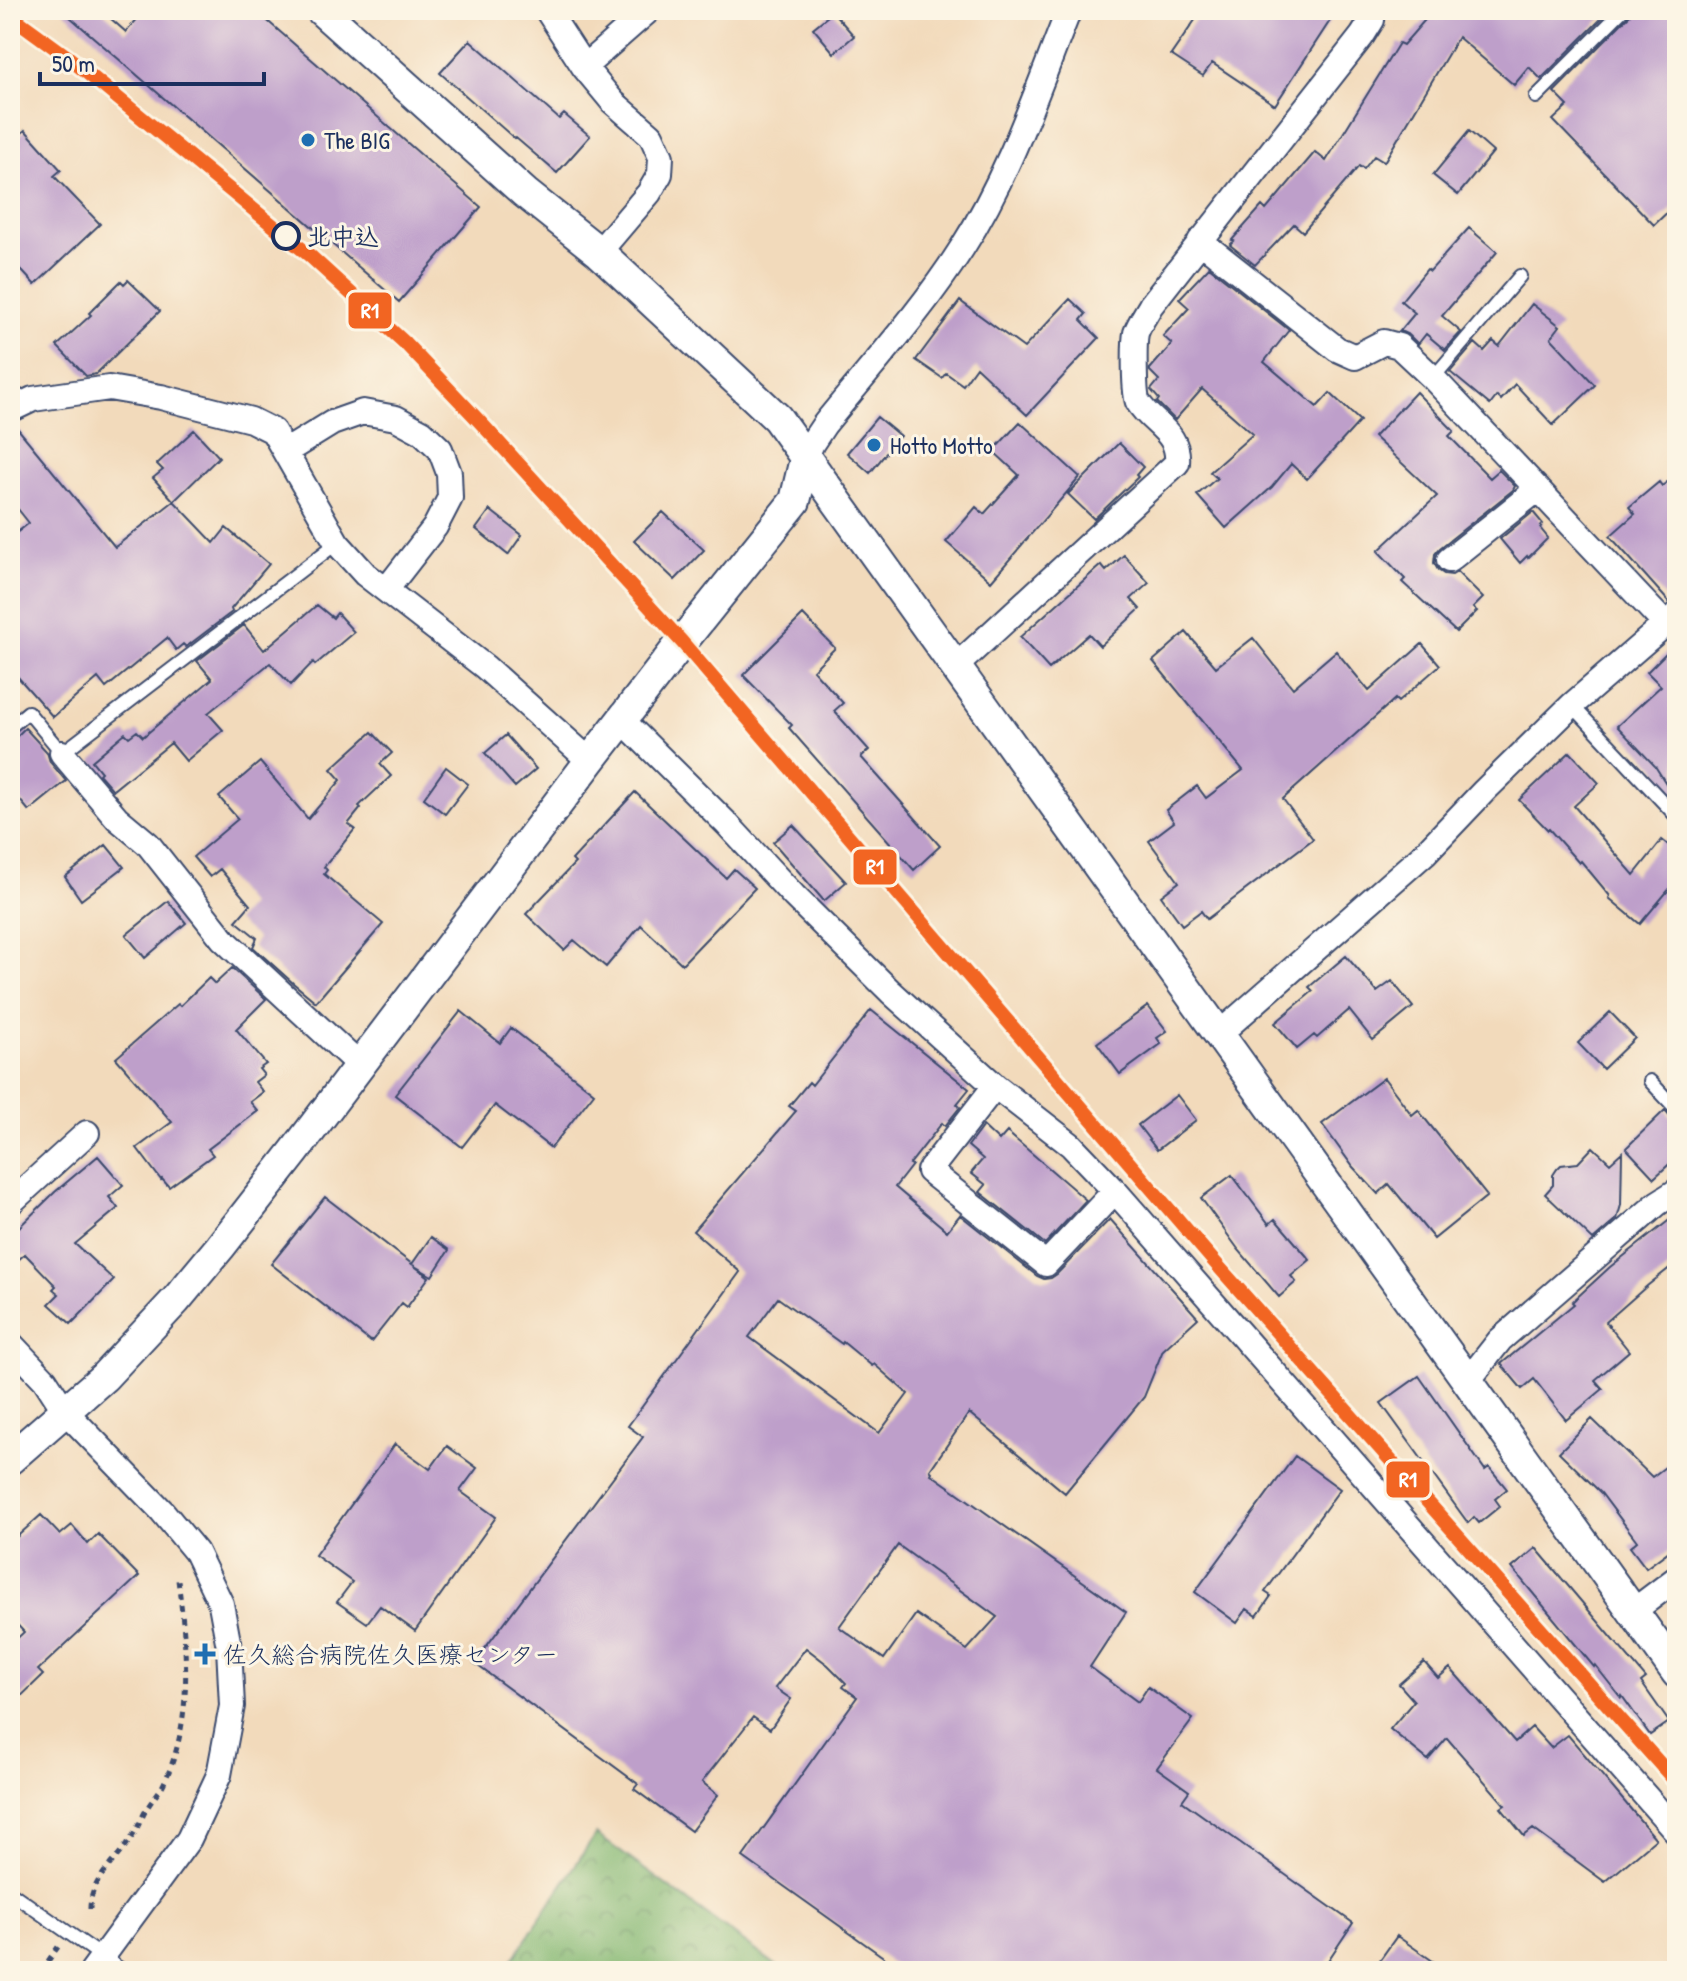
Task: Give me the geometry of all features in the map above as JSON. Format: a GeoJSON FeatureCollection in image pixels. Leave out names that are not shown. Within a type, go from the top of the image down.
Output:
{"type":"FeatureCollection","features":[{"type":"Feature","properties":{"kind":"street"},"geometry":{"type":"LineString","coordinates":[[321,10],[525,193],[599,252],[777,418],[1677,1673]]}},
{"type":"Feature","properties":{"kind":"street"},"geometry":{"type":"LineString","coordinates":[[547,10],[584,67],[613,102],[651,135],[661,157],[660,174],[649,193],[599,252]]}},
{"type":"Feature","properties":{"kind":"street"},"geometry":{"type":"LineString","coordinates":[[584,67],[649,10]]}},
{"type":"Feature","properties":{"kind":"street"},"geometry":{"type":"LineString","coordinates":[[10,1459],[104,1377],[176,1300],[295,1151],[590,761],[795,501],[812,443],[962,249],[1001,179],[1069,10]]}},
{"type":"Feature","properties":{"kind":"street"},"geometry":{"type":"LineString","coordinates":[[955,667],[1177,463],[1178,451],[1174,442],[1137,400],[1136,333],[1151,305],[1362,36],[1372,20],[1373,10]]}},
{"type":"Feature","properties":{"kind":"street"},"geometry":{"type":"LineString","coordinates":[[1200,241],[1337,349],[1355,357],[1384,342],[1399,346],[1538,489],[1671,619],[1572,705],[1425,853],[1219,1034]]}},
{"type":"Feature","properties":{"kind":"street"},"geometry":{"type":"LineString","coordinates":[[10,410],[33,399],[109,388],[161,397],[251,420],[273,431],[337,543],[365,574],[485,667],[590,761]]}},
{"type":"Feature","properties":{"kind":"street"},"geometry":{"type":"LineString","coordinates":[[285,452],[332,423],[363,412],[396,418],[422,432],[440,449],[449,473],[450,498],[435,527],[386,590]]}},
{"type":"Feature","properties":{"kind":"street"},"geometry":{"type":"LineString","coordinates":[[1449,560],[1538,489]]}},
{"type":"Feature","properties":{"kind":"street"},"geometry":{"type":"LineString","coordinates":[[622,720],[869,970],[995,1086],[1071,1145],[1115,1191],[1677,1832]]}},
{"type":"Feature","properties":{"kind":"street"},"geometry":{"type":"LineString","coordinates":[[62,753],[117,818],[148,844],[223,939],[359,1065]]}},
{"type":"Feature","properties":{"kind":"street"},"geometry":{"type":"LineString","coordinates":[[995,1086],[929,1171],[1046,1264],[1115,1191]]}},
{"type":"Feature","properties":{"kind":"street"},"geometry":{"type":"LineString","coordinates":[[10,1203],[87,1133]]}},
{"type":"Feature","properties":{"kind":"street"},"geometry":{"type":"LineString","coordinates":[[1467,1382],[1500,1340],[1529,1313],[1658,1203],[1677,1191]]}},
{"type":"Feature","properties":{"kind":"street"},"geometry":{"type":"LineString","coordinates":[[10,1343],[45,1380],[65,1411],[162,1511],[196,1552],[221,1604],[229,1647],[232,1706],[219,1775],[189,1839],[97,1964]]}},
{"type":"Feature","properties":{"kind":"street"},"geometry":{"type":"LineString","coordinates":[[1632,1612],[1677,1578]]}},
{"type":"Feature","properties":{"kind":"lane"},"geometry":{"type":"LineString","coordinates":[[1536,97],[1623,10]]}},
{"type":"Feature","properties":{"kind":"lane"},"geometry":{"type":"LineString","coordinates":[[1433,378],[1520,276]]}},
{"type":"Feature","properties":{"kind":"lane"},"geometry":{"type":"LineString","coordinates":[[10,727],[28,712],[62,753],[337,543]]}},
{"type":"Feature","properties":{"kind":"lane"},"geometry":{"type":"LineString","coordinates":[[1572,705],[1677,817]]}},
{"type":"Feature","properties":{"kind":"lane"},"geometry":{"type":"LineString","coordinates":[[1650,1081],[1677,1110]]}},
{"type":"Feature","properties":{"kind":"lane"},"geometry":{"type":"LineString","coordinates":[[10,1892],[97,1964],[123,1971]]}},
{"type":"Feature","properties":{"kind":"path"},"geometry":{"type":"LineString","coordinates":[[95,1917],[90,1909],[90,1896],[96,1883],[135,1833],[162,1786],[186,1706],[178,1578]]}},
{"type":"Feature","properties":{"kind":"path"},"geometry":{"type":"LineString","coordinates":[[81,1916],[90,1909]]}},
{"type":"Feature","properties":{"kind":"path"},"geometry":{"type":"LineString","coordinates":[[41,1971],[58,1946]]}},
{"type":"Feature","properties":{"kind":"green space"},"geometry":{"type":"Polygon","coordinates":[[[596,1834],[784,1971],[505,1971],[596,1834]]]}},
{"type":"Feature","properties":{"kind":"building","name":"The BIG"},"geometry":{"type":"Polygon","coordinates":[[[62,10],[101,10],[126,32],[145,10],[255,10],[481,207],[399,302],[62,10]]]}},
{"type":"Feature","properties":{"kind":"building"},"geometry":{"type":"Polygon","coordinates":[[[1202,10],[1337,10],[1275,105],[1212,63],[1203,76],[1171,55],[1202,10]]]}},
{"type":"Feature","properties":{"kind":"building"},"geometry":{"type":"Polygon","coordinates":[[[1428,10],[1610,10],[1541,79],[1529,67],[1514,85],[1458,37],[1384,162],[1374,156],[1364,169],[1359,166],[1303,232],[1294,224],[1255,265],[1230,245],[1232,240],[1262,206],[1266,210],[1315,152],[1326,161],[1399,43],[1403,45],[1431,13],[1428,10]]]}},
{"type":"Feature","properties":{"kind":"building"},"geometry":{"type":"Polygon","coordinates":[[[1632,10],[1677,10],[1677,203],[1654,225],[1553,120],[1568,106],[1554,92],[1632,10]]]}},
{"type":"Feature","properties":{"kind":"building"},"geometry":{"type":"Polygon","coordinates":[[[833,12],[854,36],[834,53],[813,28],[833,12]]]}},
{"type":"Feature","properties":{"kind":"building"},"geometry":{"type":"Polygon","coordinates":[[[470,40],[559,119],[564,114],[590,136],[557,173],[440,73],[470,40]]]}},
{"type":"Feature","properties":{"kind":"building"},"geometry":{"type":"Polygon","coordinates":[[[25,130],[61,170],[54,176],[100,224],[35,285],[10,258],[10,144],[25,130]]]}},
{"type":"Feature","properties":{"kind":"building"},"geometry":{"type":"Polygon","coordinates":[[[1469,131],[1493,152],[1458,195],[1433,175],[1469,131]]]}},
{"type":"Feature","properties":{"kind":"building"},"geometry":{"type":"Polygon","coordinates":[[[1469,228],[1497,252],[1442,316],[1461,332],[1445,350],[1426,334],[1418,344],[1400,331],[1415,313],[1401,301],[1427,269],[1430,271],[1469,228]]]}},
{"type":"Feature","properties":{"kind":"building"},"geometry":{"type":"Polygon","coordinates":[[[1209,267],[1289,330],[1264,362],[1317,407],[1330,393],[1360,421],[1307,479],[1291,464],[1272,487],[1226,528],[1197,495],[1217,478],[1210,472],[1253,434],[1202,389],[1175,420],[1157,402],[1159,399],[1151,390],[1159,380],[1150,369],[1172,344],[1163,336],[1189,308],[1179,299],[1209,267]]]}},
{"type":"Feature","properties":{"kind":"building"},"geometry":{"type":"Polygon","coordinates":[[[128,280],[160,311],[96,374],[86,376],[57,346],[91,315],[89,313],[121,281],[124,284],[128,280]]]}},
{"type":"Feature","properties":{"kind":"building"},"geometry":{"type":"Polygon","coordinates":[[[1070,299],[1086,314],[1081,320],[1099,338],[1027,415],[976,367],[963,385],[946,373],[942,378],[916,360],[960,301],[1024,348],[1070,299]]]}},
{"type":"Feature","properties":{"kind":"building"},"geometry":{"type":"Polygon","coordinates":[[[1532,304],[1560,326],[1551,338],[1595,385],[1553,425],[1515,384],[1501,400],[1497,396],[1490,405],[1450,372],[1475,343],[1484,351],[1493,341],[1499,346],[1532,304]]]}},
{"type":"Feature","properties":{"kind":"building"},"geometry":{"type":"Polygon","coordinates":[[[1416,392],[1454,431],[1449,436],[1490,478],[1499,470],[1515,486],[1435,554],[1434,563],[1438,570],[1452,575],[1457,572],[1483,598],[1473,608],[1477,611],[1456,632],[1402,582],[1405,579],[1378,551],[1437,496],[1374,437],[1416,392]]]}},
{"type":"Feature","properties":{"kind":"building","name":"Hotto Motto"},"geometry":{"type":"Polygon","coordinates":[[[877,417],[900,436],[870,473],[847,453],[877,417]]]}},
{"type":"Feature","properties":{"kind":"building"},"geometry":{"type":"Polygon","coordinates":[[[1020,422],[1080,477],[991,581],[946,542],[976,507],[984,514],[1019,475],[993,451],[1020,422]]]}},
{"type":"Feature","properties":{"kind":"building"},"geometry":{"type":"Polygon","coordinates":[[[14,424],[115,547],[174,501],[214,543],[226,528],[269,564],[231,609],[232,612],[186,647],[183,644],[176,650],[167,638],[106,688],[98,678],[53,717],[10,668],[10,538],[29,523],[10,499],[10,425],[14,424]]]}},
{"type":"Feature","properties":{"kind":"building"},"geometry":{"type":"Polygon","coordinates":[[[194,430],[219,457],[174,501],[153,478],[163,470],[157,464],[194,430]]]}},
{"type":"Feature","properties":{"kind":"building"},"geometry":{"type":"Polygon","coordinates":[[[1119,443],[1143,467],[1136,475],[1138,477],[1094,519],[1068,494],[1119,443]]]}},
{"type":"Feature","properties":{"kind":"building"},"geometry":{"type":"Polygon","coordinates":[[[1677,474],[1677,599],[1669,602],[1610,536],[1635,514],[1629,507],[1659,482],[1662,486],[1677,474]]]}},
{"type":"Feature","properties":{"kind":"building"},"geometry":{"type":"Polygon","coordinates":[[[490,510],[522,535],[508,555],[476,529],[490,510]]]}},
{"type":"Feature","properties":{"kind":"building"},"geometry":{"type":"Polygon","coordinates":[[[663,512],[704,550],[675,580],[634,541],[663,512]]]}},
{"type":"Feature","properties":{"kind":"building"},"geometry":{"type":"Polygon","coordinates":[[[1533,512],[1543,524],[1540,528],[1548,538],[1520,563],[1500,539],[1533,512]]]}},
{"type":"Feature","properties":{"kind":"building"},"geometry":{"type":"Polygon","coordinates":[[[1124,555],[1149,583],[1131,599],[1140,609],[1100,646],[1089,634],[1049,669],[1020,637],[1101,565],[1106,571],[1124,555]]]}},
{"type":"Feature","properties":{"kind":"building"},"geometry":{"type":"Polygon","coordinates":[[[317,605],[333,618],[337,613],[354,632],[315,665],[313,662],[291,685],[270,663],[208,713],[223,730],[186,761],[171,743],[113,790],[99,774],[101,772],[92,761],[125,733],[129,737],[137,731],[143,737],[212,679],[197,661],[244,625],[264,650],[317,605]]]}},
{"type":"Feature","properties":{"kind":"building"},"geometry":{"type":"Polygon","coordinates":[[[803,615],[835,648],[813,670],[843,703],[834,711],[869,750],[861,757],[940,846],[914,870],[789,728],[792,725],[743,675],[803,615]]]}},
{"type":"Feature","properties":{"kind":"building"},"geometry":{"type":"Polygon","coordinates":[[[1186,632],[1216,667],[1253,638],[1293,688],[1336,651],[1369,691],[1422,644],[1440,665],[1398,702],[1395,699],[1283,799],[1313,839],[1207,919],[1201,911],[1182,925],[1161,896],[1179,882],[1149,841],[1174,822],[1166,810],[1197,786],[1206,798],[1243,770],[1153,661],[1186,632]]]}},
{"type":"Feature","properties":{"kind":"building"},"geometry":{"type":"Polygon","coordinates":[[[1677,642],[1677,801],[1655,766],[1617,726],[1661,686],[1647,672],[1677,642]]]}},
{"type":"Feature","properties":{"kind":"building"},"geometry":{"type":"Polygon","coordinates":[[[25,728],[47,752],[50,762],[66,781],[29,811],[20,800],[10,809],[10,743],[25,728]]]}},
{"type":"Feature","properties":{"kind":"building"},"geometry":{"type":"Polygon","coordinates":[[[372,732],[392,753],[380,764],[391,776],[359,806],[361,808],[348,824],[355,829],[324,867],[327,870],[324,874],[383,924],[316,1002],[253,947],[257,938],[236,921],[250,905],[220,869],[210,877],[193,857],[238,819],[219,797],[260,762],[308,819],[341,780],[331,769],[372,732]]]}},
{"type":"Feature","properties":{"kind":"building"},"geometry":{"type":"Polygon","coordinates":[[[506,735],[536,769],[515,787],[485,753],[506,735]]]}},
{"type":"Feature","properties":{"kind":"building"},"geometry":{"type":"Polygon","coordinates":[[[1570,752],[1599,783],[1574,806],[1634,875],[1662,840],[1677,852],[1677,880],[1640,924],[1609,898],[1581,861],[1579,863],[1519,800],[1570,752]]]}},
{"type":"Feature","properties":{"kind":"building"},"geometry":{"type":"Polygon","coordinates":[[[446,767],[468,784],[445,814],[424,798],[446,767]]]}},
{"type":"Feature","properties":{"kind":"building"},"geometry":{"type":"Polygon","coordinates":[[[635,792],[726,878],[734,869],[755,888],[682,964],[641,925],[606,967],[574,940],[564,950],[526,914],[575,863],[572,860],[635,792]]]}},
{"type":"Feature","properties":{"kind":"building"},"geometry":{"type":"Polygon","coordinates":[[[793,825],[846,882],[824,901],[773,842],[793,825]]]}},
{"type":"Feature","properties":{"kind":"building"},"geometry":{"type":"Polygon","coordinates":[[[106,845],[124,867],[81,900],[65,877],[106,845]]]}},
{"type":"Feature","properties":{"kind":"building"},"geometry":{"type":"Polygon","coordinates":[[[168,901],[186,923],[145,958],[126,935],[168,901]]]}},
{"type":"Feature","properties":{"kind":"building"},"geometry":{"type":"Polygon","coordinates":[[[1346,956],[1377,992],[1392,981],[1413,1007],[1373,1040],[1349,1010],[1317,1038],[1314,1035],[1297,1049],[1275,1023],[1313,991],[1309,987],[1346,956]]]}},
{"type":"Feature","properties":{"kind":"building"},"geometry":{"type":"Polygon","coordinates":[[[232,968],[266,999],[236,1029],[266,1064],[259,1069],[264,1075],[255,1082],[263,1092],[250,1102],[258,1111],[208,1149],[213,1155],[169,1187],[137,1148],[172,1122],[116,1058],[209,978],[215,984],[232,968]]]}},
{"type":"Feature","properties":{"kind":"building"},"geometry":{"type":"Polygon","coordinates":[[[1148,1006],[1167,1031],[1157,1038],[1161,1044],[1120,1074],[1097,1043],[1148,1006]]]}},
{"type":"Feature","properties":{"kind":"building"},"geometry":{"type":"Polygon","coordinates":[[[871,1010],[969,1089],[957,1104],[960,1107],[945,1126],[942,1123],[895,1187],[947,1231],[960,1215],[1044,1279],[1057,1274],[1110,1219],[1198,1318],[1163,1350],[1144,1397],[1065,1493],[969,1413],[930,1470],[931,1474],[1126,1612],[1090,1667],[1138,1702],[1148,1687],[1193,1719],[1157,1768],[1189,1791],[1182,1801],[1353,1923],[1321,1971],[903,1971],[743,1857],[857,1697],[843,1687],[846,1683],[828,1665],[806,1648],[775,1688],[791,1699],[770,1729],[753,1717],[702,1782],[718,1795],[691,1831],[634,1789],[638,1784],[474,1663],[643,1437],[628,1426],[740,1272],[693,1231],[796,1111],[789,1106],[809,1082],[812,1085],[871,1010]],[[778,1298],[749,1337],[879,1433],[908,1394],[874,1364],[872,1366],[843,1342],[778,1298]],[[898,1545],[839,1627],[884,1659],[916,1614],[967,1650],[997,1617],[898,1545]]]}},
{"type":"Feature","properties":{"kind":"building"},"geometry":{"type":"Polygon","coordinates":[[[461,1011],[500,1043],[511,1028],[594,1093],[551,1148],[495,1105],[462,1147],[395,1095],[461,1011]]]}},
{"type":"Feature","properties":{"kind":"building"},"geometry":{"type":"Polygon","coordinates":[[[1610,1012],[1635,1038],[1603,1069],[1578,1043],[1610,1012]]]}},
{"type":"Feature","properties":{"kind":"building"},"geometry":{"type":"Polygon","coordinates":[[[1384,1078],[1412,1115],[1418,1110],[1487,1196],[1434,1239],[1389,1184],[1378,1194],[1353,1167],[1322,1124],[1384,1078]]]}},
{"type":"Feature","properties":{"kind":"building"},"geometry":{"type":"Polygon","coordinates":[[[1177,1095],[1196,1120],[1157,1150],[1138,1125],[1177,1095]]]}},
{"type":"Feature","properties":{"kind":"building"},"geometry":{"type":"Polygon","coordinates":[[[1665,1110],[1677,1119],[1677,1157],[1654,1178],[1626,1148],[1665,1110]]]}},
{"type":"Feature","properties":{"kind":"building"},"geometry":{"type":"Polygon","coordinates":[[[983,1126],[999,1141],[1007,1132],[1086,1200],[1045,1244],[980,1192],[986,1185],[971,1173],[983,1159],[968,1146],[983,1126]]]}},
{"type":"Feature","properties":{"kind":"building"},"geometry":{"type":"Polygon","coordinates":[[[1593,1147],[1610,1163],[1622,1152],[1621,1205],[1617,1219],[1593,1240],[1545,1194],[1553,1185],[1553,1175],[1561,1165],[1578,1163],[1593,1147]]]}},
{"type":"Feature","properties":{"kind":"building"},"geometry":{"type":"Polygon","coordinates":[[[98,1156],[123,1185],[109,1197],[118,1208],[75,1244],[114,1280],[71,1324],[49,1304],[59,1294],[53,1289],[56,1286],[25,1254],[10,1267],[10,1236],[98,1156]]]}},
{"type":"Feature","properties":{"kind":"building"},"geometry":{"type":"Polygon","coordinates":[[[1232,1175],[1269,1224],[1275,1219],[1310,1260],[1291,1276],[1296,1282],[1279,1297],[1238,1249],[1201,1198],[1232,1175]]]}},
{"type":"Feature","properties":{"kind":"building"},"geometry":{"type":"Polygon","coordinates":[[[325,1197],[412,1264],[431,1237],[449,1250],[432,1276],[413,1265],[429,1277],[407,1307],[402,1303],[371,1342],[271,1264],[325,1197]]]}},
{"type":"Feature","properties":{"kind":"building"},"geometry":{"type":"Polygon","coordinates":[[[1677,1214],[1677,1262],[1606,1322],[1629,1351],[1595,1380],[1603,1389],[1566,1420],[1534,1379],[1522,1389],[1501,1364],[1574,1304],[1572,1302],[1610,1267],[1677,1214]]]}},
{"type":"Feature","properties":{"kind":"building"},"geometry":{"type":"Polygon","coordinates":[[[1419,1376],[1485,1470],[1489,1467],[1507,1489],[1495,1499],[1500,1506],[1479,1523],[1474,1517],[1468,1523],[1381,1403],[1419,1376]]]}},
{"type":"Feature","properties":{"kind":"building"},"geometry":{"type":"Polygon","coordinates":[[[1592,1419],[1652,1477],[1677,1458],[1677,1545],[1646,1568],[1630,1547],[1637,1541],[1601,1493],[1559,1452],[1592,1419]]]}},
{"type":"Feature","properties":{"kind":"building"},"geometry":{"type":"Polygon","coordinates":[[[395,1444],[430,1469],[447,1446],[477,1468],[460,1491],[496,1517],[415,1631],[380,1606],[367,1623],[337,1602],[352,1582],[315,1555],[395,1444]]]}},
{"type":"Feature","properties":{"kind":"building"},"geometry":{"type":"Polygon","coordinates":[[[1295,1456],[1340,1489],[1265,1592],[1271,1596],[1257,1616],[1247,1609],[1237,1623],[1195,1592],[1295,1456]]]}},
{"type":"Feature","properties":{"kind":"building"},"geometry":{"type":"Polygon","coordinates":[[[41,1515],[60,1535],[72,1525],[88,1544],[98,1534],[139,1576],[38,1670],[43,1675],[10,1707],[10,1645],[24,1632],[10,1617],[10,1543],[41,1515]]]}},
{"type":"Feature","properties":{"kind":"building"},"geometry":{"type":"Polygon","coordinates":[[[1536,1548],[1646,1678],[1641,1682],[1669,1722],[1650,1735],[1622,1696],[1512,1568],[1536,1548]]]}},
{"type":"Feature","properties":{"kind":"building"},"geometry":{"type":"Polygon","coordinates":[[[1424,1662],[1438,1678],[1450,1668],[1515,1742],[1532,1727],[1551,1748],[1568,1735],[1656,1839],[1605,1882],[1533,1829],[1524,1836],[1501,1808],[1505,1805],[1447,1738],[1428,1760],[1390,1729],[1414,1701],[1399,1684],[1424,1662]]]}},
{"type":"Feature","properties":{"kind":"building"},"geometry":{"type":"Polygon","coordinates":[[[1397,1936],[1447,1971],[1372,1971],[1397,1936]]]}},
{"type":"Feature","properties":{"kind":"transit line","name":"R1"},"geometry":{"type":"LineString","coordinates":[[10,15],[69,58],[309,255],[405,343],[480,422],[682,642],[1211,1258],[1677,1783]]}},
{"type":"Feature","properties":{"kind":"place","name":"The BIG"},"geometry":{"type":"Point","coordinates":[308,140]}},
{"type":"Feature","properties":{"kind":"place","name":"北中込"},"geometry":{"type":"Point","coordinates":[286,236]}},
{"type":"Feature","properties":{"kind":"place","name":"Hotto Motto"},"geometry":{"type":"Point","coordinates":[874,445]}},
{"type":"Feature","properties":{"kind":"place","name":"佐久総合病院佐久医療センター"},"geometry":{"type":"Point","coordinates":[205,1654]}}]}
